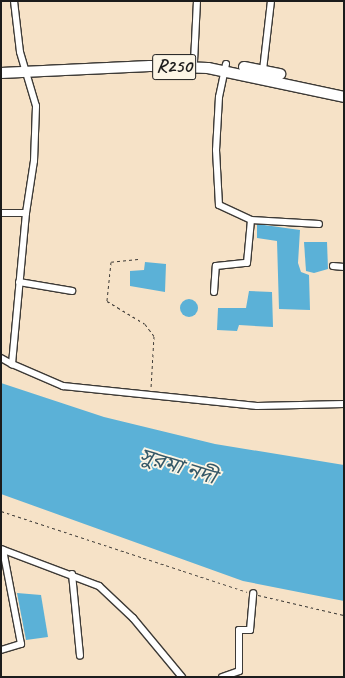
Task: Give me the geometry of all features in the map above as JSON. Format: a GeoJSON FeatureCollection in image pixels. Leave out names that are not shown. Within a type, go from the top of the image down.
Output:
{"type":"FeatureCollection","features":[{"type":"Feature","properties":{"kind":"main road","name":"R250"},"geometry":{"type":"LineString","coordinates":[[1,73],[26,69],[194,62],[225,67],[344,97]]}},
{"type":"Feature","properties":{"kind":"main road","name":"R250"},"geometry":{"type":"LineString","coordinates":[[1,68],[26,69],[150,66],[225,67],[263,70],[344,90]]}},
{"type":"Feature","properties":{"kind":"street"},"geometry":{"type":"LineString","coordinates":[[12,364],[19,282],[37,115],[26,69],[14,1]]}},
{"type":"Feature","properties":{"kind":"street"},"geometry":{"type":"LineString","coordinates":[[194,62],[197,1]]}},
{"type":"Feature","properties":{"kind":"street"},"geometry":{"type":"LineString","coordinates":[[263,70],[271,1]]}},
{"type":"Feature","properties":{"kind":"street"},"geometry":{"type":"LineString","coordinates":[[225,67],[216,150],[219,205],[251,220],[319,224]]}},
{"type":"Feature","properties":{"kind":"street"},"geometry":{"type":"LineString","coordinates":[[1,214],[26,213]]}},
{"type":"Feature","properties":{"kind":"street"},"geometry":{"type":"LineString","coordinates":[[214,292],[216,266],[247,263],[251,220]]}},
{"type":"Feature","properties":{"kind":"street"},"geometry":{"type":"LineString","coordinates":[[334,266],[344,267]]}},
{"type":"Feature","properties":{"kind":"street"},"geometry":{"type":"LineString","coordinates":[[19,282],[72,290]]}},
{"type":"Feature","properties":{"kind":"street"},"geometry":{"type":"LineString","coordinates":[[1,358],[63,386],[257,406],[344,404]]}},
{"type":"Feature","properties":{"kind":"street"},"geometry":{"type":"LineString","coordinates":[[2,550],[72,574],[99,586],[116,602],[182,677]]}},
{"type":"Feature","properties":{"kind":"street"},"geometry":{"type":"LineString","coordinates":[[1,650],[21,644],[2,550]]}},
{"type":"Feature","properties":{"kind":"street"},"geometry":{"type":"LineString","coordinates":[[72,574],[80,656]]}},
{"type":"Feature","properties":{"kind":"street"},"geometry":{"type":"LineString","coordinates":[[222,677],[239,672],[239,630],[250,630],[253,593]]}},
{"type":"Feature","properties":{"kind":"path"},"geometry":{"type":"LineString","coordinates":[[138,259],[111,262],[107,301],[145,324],[154,336],[150,395]]}},
{"type":"Feature","properties":{"kind":"path"},"geometry":{"type":"LineString","coordinates":[[1,511],[253,593],[344,615]]}},
{"type":"Feature","properties":{"kind":"water"},"geometry":{"type":"Polygon","coordinates":[[[257,224],[300,230],[298,263],[301,272],[309,275],[310,310],[279,309],[277,241],[257,238],[257,224]]]}},
{"type":"Feature","properties":{"kind":"water"},"geometry":{"type":"Polygon","coordinates":[[[304,242],[327,242],[328,269],[314,273],[306,271],[304,242]]]}},
{"type":"Feature","properties":{"kind":"water"},"geometry":{"type":"Polygon","coordinates":[[[145,262],[166,264],[165,292],[130,286],[130,271],[144,270],[145,262]]]}},
{"type":"Feature","properties":{"kind":"water"},"geometry":{"type":"Polygon","coordinates":[[[249,291],[272,292],[273,327],[239,325],[237,331],[217,330],[218,308],[246,308],[249,291]]]}},
{"type":"Feature","properties":{"kind":"water"},"geometry":{"type":"Polygon","coordinates":[[[189,299],[195,302],[198,308],[195,314],[189,317],[183,314],[180,308],[183,302],[189,299]]]}},
{"type":"Feature","properties":{"kind":"water","name":"সুরমা নদী"},"geometry":{"type":"Polygon","coordinates":[[[1,383],[104,417],[215,444],[344,465],[344,601],[243,581],[1,494],[1,383]]]}},
{"type":"Feature","properties":{"kind":"water"},"geometry":{"type":"Polygon","coordinates":[[[17,593],[41,595],[48,637],[26,640],[17,593]]]}}]}
